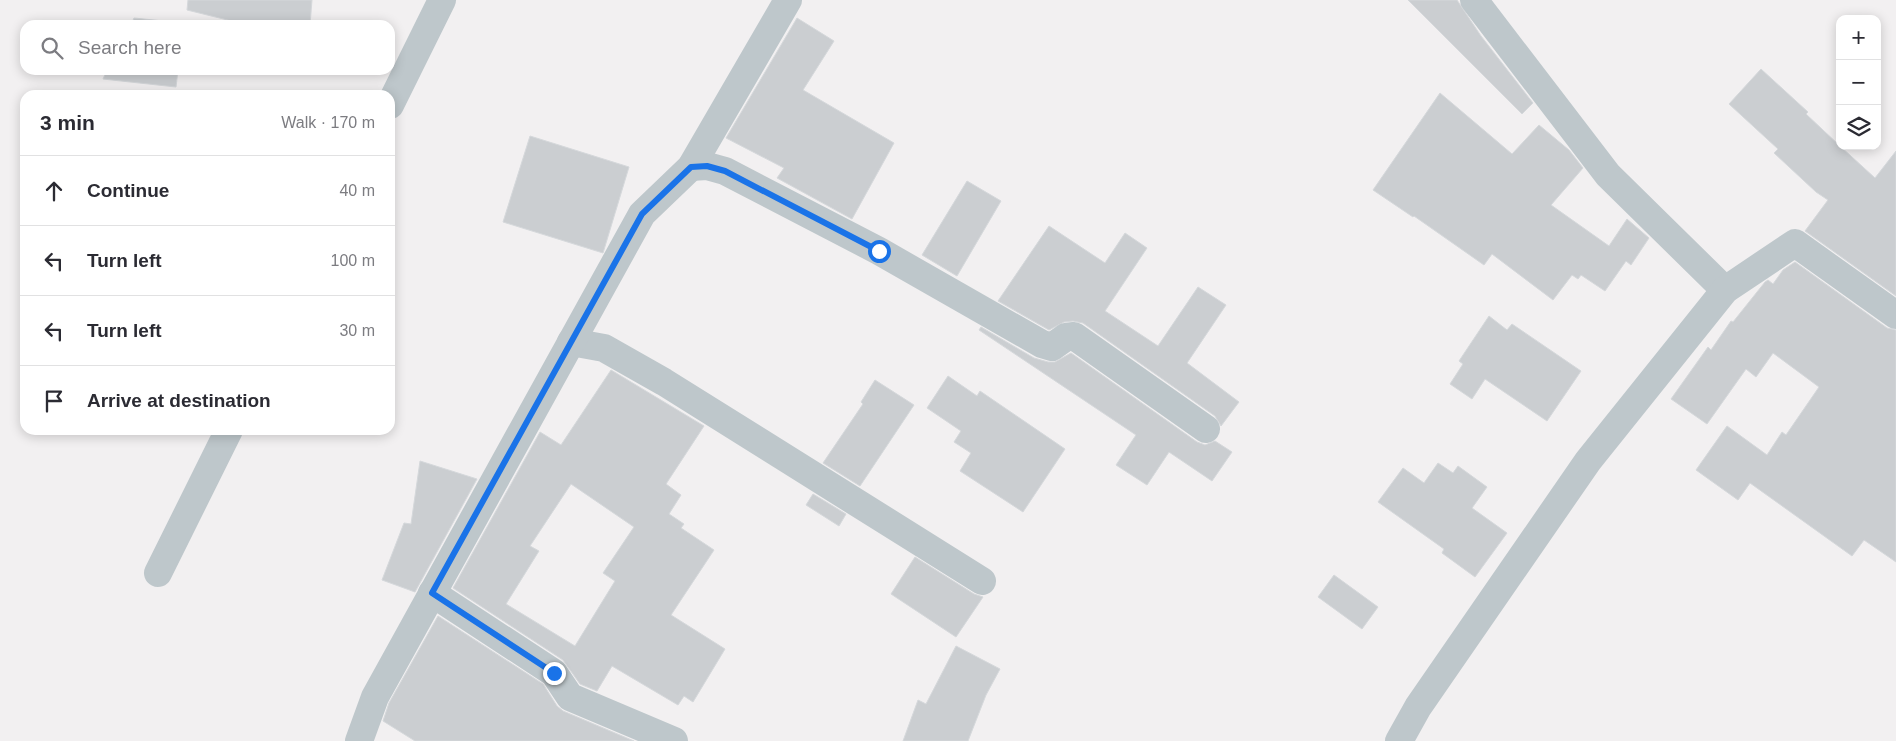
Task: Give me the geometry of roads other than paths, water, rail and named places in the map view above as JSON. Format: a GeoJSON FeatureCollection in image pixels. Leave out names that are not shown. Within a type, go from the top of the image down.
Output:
{"type":"FeatureCollection","features":[{"type":"Feature","properties":{"kind":"street"},"geometry":{"type":"LineString","coordinates":[[395,95],[442,0]]}},
{"type":"Feature","properties":{"kind":"street"},"geometry":{"type":"LineString","coordinates":[[359,741],[375,697],[642,214],[691,167],[788,0]]}},
{"type":"Feature","properties":{"kind":"street"},"geometry":{"type":"LineString","coordinates":[[1474,0],[1608,175],[1725,290]]}},
{"type":"Feature","properties":{"kind":"street"},"geometry":{"type":"LineString","coordinates":[[691,167],[707,166],[725,171],[879,251],[1042,344],[1052,347],[1066,337],[1074,336],[1206,429]]}},
{"type":"Feature","properties":{"kind":"street"},"geometry":{"type":"LineString","coordinates":[[1399,741],[1418,707],[1588,461],[1725,290],[1795,243],[1896,315]]}},
{"type":"Feature","properties":{"kind":"street"},"geometry":{"type":"LineString","coordinates":[[571,342],[604,348],[664,382],[982,581]]}},
{"type":"Feature","properties":{"kind":"street"},"geometry":{"type":"LineString","coordinates":[[158,573],[227,435]]}},
{"type":"Feature","properties":{"kind":"street"},"geometry":{"type":"LineString","coordinates":[[432,593],[554,673],[570,697],[674,741]]}}]}
